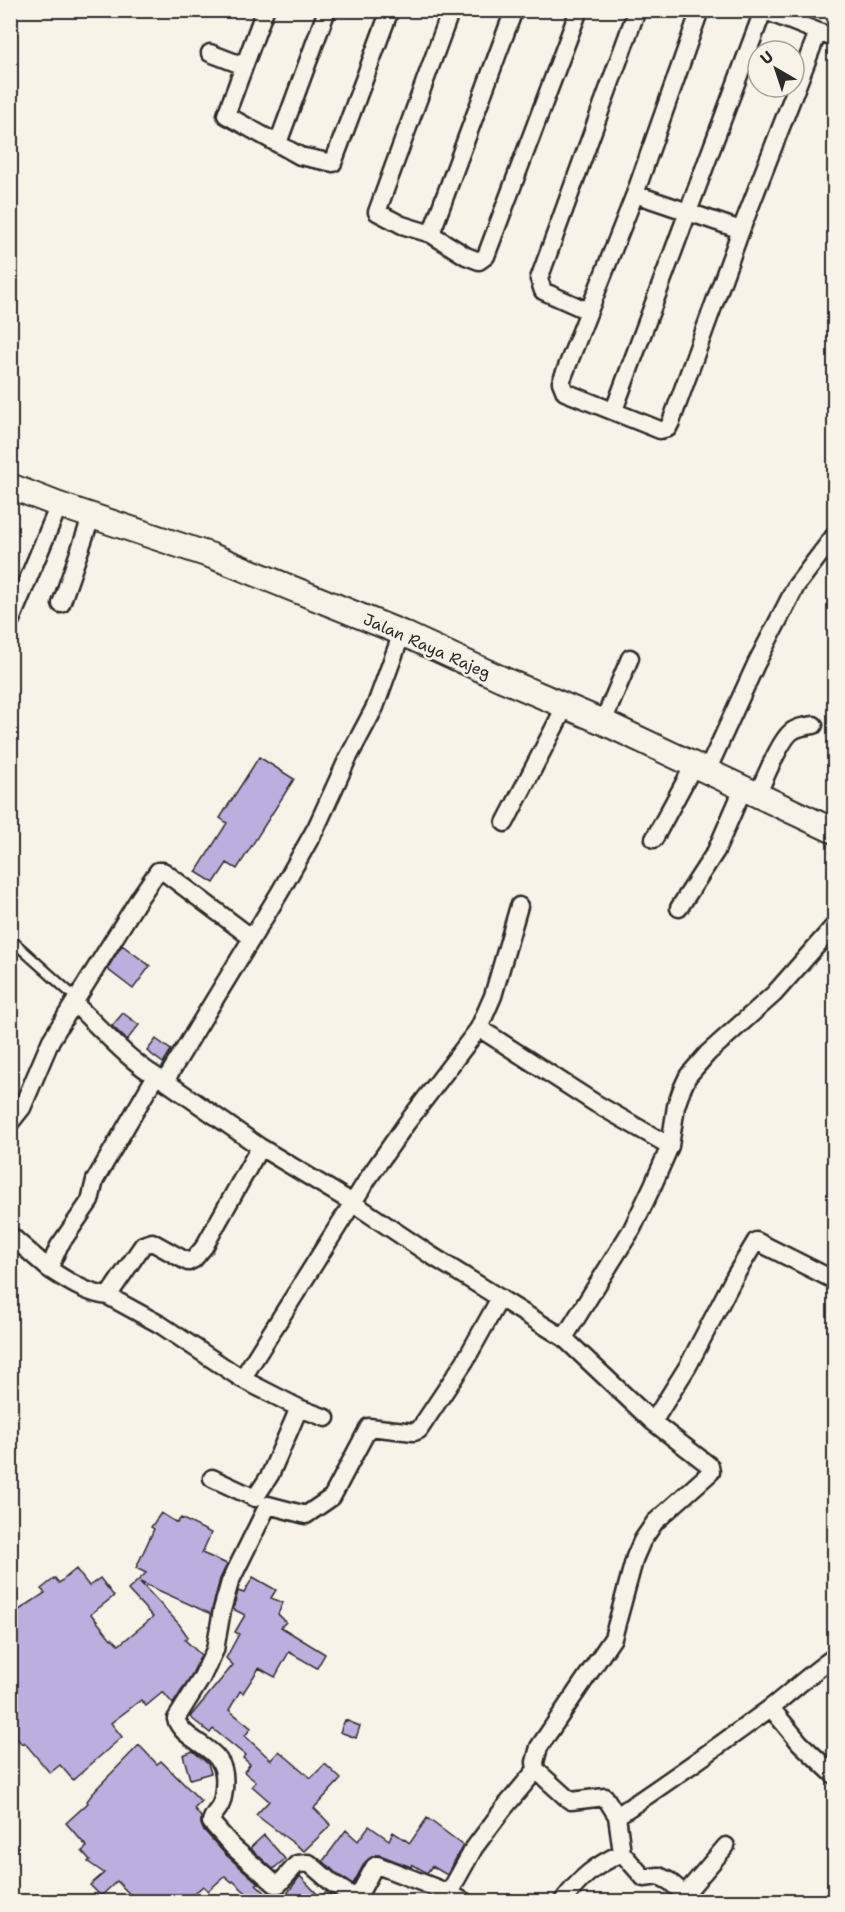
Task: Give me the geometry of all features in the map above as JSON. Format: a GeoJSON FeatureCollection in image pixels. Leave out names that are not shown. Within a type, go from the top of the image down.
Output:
{"type":"FeatureCollection","features":[{"type":"Feature","properties":{"kind":"main road","name":"Jalan Raya Rajeg"},"geometry":{"type":"LineString","coordinates":[[10,486],[59,505],[212,556],[402,633],[603,722],[834,831]]}},
{"type":"Feature","properties":{"kind":"street"},"geometry":{"type":"LineString","coordinates":[[278,143],[327,10]]}},
{"type":"Feature","properties":{"kind":"street"},"geometry":{"type":"LineString","coordinates":[[262,11],[226,115],[300,156],[333,163],[390,10]]}},
{"type":"Feature","properties":{"kind":"street"},"geometry":{"type":"LineString","coordinates":[[452,10],[377,212],[402,225],[431,234],[466,256],[479,261],[486,256],[579,10]]}},
{"type":"Feature","properties":{"kind":"street"},"geometry":{"type":"LineString","coordinates":[[431,234],[514,10]]}},
{"type":"Feature","properties":{"kind":"street"},"geometry":{"type":"LineString","coordinates":[[588,311],[543,291],[539,279],[637,10]]}},
{"type":"Feature","properties":{"kind":"street"},"geometry":{"type":"LineString","coordinates":[[700,10],[635,194],[561,382],[565,392],[660,430],[668,428],[741,230],[818,32]]}},
{"type":"Feature","properties":{"kind":"street"},"geometry":{"type":"LineString","coordinates":[[614,410],[763,11],[834,38]]}},
{"type":"Feature","properties":{"kind":"street"},"geometry":{"type":"LineString","coordinates":[[210,53],[244,66]]}},
{"type":"Feature","properties":{"kind":"street"},"geometry":{"type":"LineString","coordinates":[[635,194],[741,230]]}},
{"type":"Feature","properties":{"kind":"street"},"geometry":{"type":"LineString","coordinates":[[11,620],[59,505]]}},
{"type":"Feature","properties":{"kind":"street"},"geometry":{"type":"LineString","coordinates":[[61,604],[92,515]]}},
{"type":"Feature","properties":{"kind":"street"},"geometry":{"type":"LineString","coordinates":[[654,838],[701,768],[796,586],[834,536]]}},
{"type":"Feature","properties":{"kind":"street"},"geometry":{"type":"LineString","coordinates":[[49,1269],[60,1246],[90,1201],[95,1180],[252,938],[316,828],[347,760],[375,707],[402,633]]}},
{"type":"Feature","properties":{"kind":"street"},"geometry":{"type":"LineString","coordinates":[[603,722],[630,658]]}},
{"type":"Feature","properties":{"kind":"street"},"geometry":{"type":"LineString","coordinates":[[505,824],[565,706]]}},
{"type":"Feature","properties":{"kind":"street"},"geometry":{"type":"LineString","coordinates":[[679,908],[784,741],[791,732],[814,725]]}},
{"type":"Feature","properties":{"kind":"street"},"geometry":{"type":"LineString","coordinates":[[10,1123],[22,1108],[51,1040],[140,897],[160,870],[252,938]]}},
{"type":"Feature","properties":{"kind":"street"},"geometry":{"type":"LineString","coordinates":[[242,1379],[353,1203],[406,1124],[479,1028],[493,996],[519,906]]}},
{"type":"Feature","properties":{"kind":"street"},"geometry":{"type":"LineString","coordinates":[[564,1338],[632,1229],[653,1185],[670,1146],[676,1106],[688,1076],[708,1053],[774,994],[834,926]]}},
{"type":"Feature","properties":{"kind":"street"},"geometry":{"type":"LineString","coordinates":[[75,1001],[129,1055],[160,1079],[260,1147],[353,1203],[429,1254],[564,1338],[652,1422],[710,1466],[711,1472],[655,1522],[642,1541],[635,1557],[613,1638],[539,1747],[535,1762],[536,1770],[571,1801],[605,1797],[617,1816],[622,1853],[644,1878],[659,1876],[690,1898],[726,1846]]}},
{"type":"Feature","properties":{"kind":"street"},"geometry":{"type":"LineString","coordinates":[[479,1028],[595,1103],[670,1146]]}},
{"type":"Feature","properties":{"kind":"street"},"geometry":{"type":"LineString","coordinates":[[108,1296],[147,1242],[152,1242],[188,1262],[194,1259],[204,1248],[260,1147]]}},
{"type":"Feature","properties":{"kind":"street"},"geometry":{"type":"LineString","coordinates":[[10,1235],[49,1269],[85,1289],[108,1296],[160,1325],[242,1379],[299,1408],[326,1418]]}},
{"type":"Feature","properties":{"kind":"street"},"geometry":{"type":"LineString","coordinates":[[652,1422],[688,1366],[755,1242],[834,1280]]}},
{"type":"Feature","properties":{"kind":"street"},"geometry":{"type":"LineString","coordinates":[[212,1478],[262,1502],[306,1515],[332,1497],[369,1427],[414,1432],[419,1430],[465,1361],[500,1298]]}},
{"type":"Feature","properties":{"kind":"street"},"geometry":{"type":"LineString","coordinates":[[299,1408],[270,1474],[262,1502],[230,1582],[215,1650],[196,1688],[176,1719],[178,1726],[213,1753],[221,1763],[224,1774],[221,1803],[211,1818],[211,1822],[233,1847],[276,1884],[279,1884],[297,1864],[309,1863],[356,1900],[377,1865],[448,1897],[465,1902]]}},
{"type":"Feature","properties":{"kind":"street"},"geometry":{"type":"LineString","coordinates":[[617,1816],[676,1777],[771,1708],[834,1657]]}},
{"type":"Feature","properties":{"kind":"street"},"geometry":{"type":"LineString","coordinates":[[771,1708],[800,1743],[834,1775]]}},
{"type":"Feature","properties":{"kind":"street"},"geometry":{"type":"LineString","coordinates":[[448,1897],[474,1848],[536,1770]]}},
{"type":"Feature","properties":{"kind":"street"},"geometry":{"type":"LineString","coordinates":[[562,1902],[579,1880],[602,1863],[622,1853]]}},
{"type":"Feature","properties":{"kind":"lane"},"geometry":{"type":"LineString","coordinates":[[10,942],[16,944],[75,1001]]}},
{"type":"Feature","properties":{"kind":"building"},"geometry":{"type":"Polygon","coordinates":[[[259,757],[294,779],[237,869],[227,863],[214,883],[196,872],[227,823],[220,818],[259,757]]]}},
{"type":"Feature","properties":{"kind":"building"},"geometry":{"type":"Polygon","coordinates":[[[122,945],[150,966],[133,989],[107,969],[122,945]]]}},
{"type":"Feature","properties":{"kind":"building"},"geometry":{"type":"Polygon","coordinates":[[[123,1013],[139,1025],[127,1040],[112,1026],[123,1013]]]}},
{"type":"Feature","properties":{"kind":"building"},"geometry":{"type":"Polygon","coordinates":[[[156,1039],[171,1050],[163,1063],[147,1051],[156,1039]]]}},
{"type":"Feature","properties":{"kind":"building"},"geometry":{"type":"Polygon","coordinates":[[[161,1513],[177,1523],[181,1518],[211,1533],[202,1553],[227,1564],[220,1579],[211,1614],[140,1582],[179,1624],[188,1637],[185,1640],[201,1655],[173,1704],[163,1692],[146,1706],[141,1700],[111,1723],[122,1737],[73,1780],[60,1765],[50,1773],[24,1742],[22,1744],[10,1731],[10,1616],[45,1593],[41,1589],[55,1578],[59,1583],[76,1569],[89,1586],[100,1578],[114,1596],[91,1614],[111,1639],[119,1645],[153,1617],[128,1590],[146,1573],[136,1568],[154,1529],[151,1527],[161,1513]]]}},
{"type":"Feature","properties":{"kind":"building"},"geometry":{"type":"Polygon","coordinates":[[[253,1577],[276,1590],[271,1598],[283,1603],[278,1614],[286,1622],[281,1627],[325,1654],[317,1668],[289,1652],[275,1677],[259,1668],[243,1693],[240,1691],[229,1710],[251,1728],[245,1736],[271,1760],[279,1751],[311,1778],[325,1764],[341,1779],[314,1808],[331,1825],[304,1851],[256,1815],[269,1801],[252,1786],[256,1782],[244,1772],[250,1764],[243,1758],[245,1755],[213,1729],[210,1733],[190,1717],[233,1665],[226,1658],[239,1634],[235,1632],[245,1615],[233,1609],[238,1591],[244,1593],[253,1577]]]}},
{"type":"Feature","properties":{"kind":"building"},"geometry":{"type":"Polygon","coordinates":[[[345,1720],[360,1726],[356,1738],[340,1732],[345,1720]]]}},
{"type":"Feature","properties":{"kind":"building"},"geometry":{"type":"Polygon","coordinates":[[[139,1745],[157,1764],[161,1761],[201,1801],[194,1808],[201,1817],[203,1829],[225,1854],[258,1883],[256,1884],[275,1902],[256,1902],[225,1876],[208,1891],[203,1886],[185,1902],[137,1902],[117,1881],[101,1896],[90,1885],[104,1873],[88,1862],[90,1860],[82,1851],[87,1847],[66,1823],[88,1803],[87,1801],[96,1789],[139,1745]]]}},
{"type":"Feature","properties":{"kind":"building"},"geometry":{"type":"Polygon","coordinates":[[[193,1751],[208,1764],[211,1773],[190,1779],[183,1755],[193,1751]]]}},
{"type":"Feature","properties":{"kind":"building"},"geometry":{"type":"Polygon","coordinates":[[[427,1818],[463,1845],[447,1875],[432,1866],[427,1873],[412,1864],[411,1867],[376,1855],[365,1862],[353,1884],[338,1875],[323,1861],[346,1830],[358,1841],[369,1826],[389,1840],[393,1832],[410,1843],[427,1818]]]}},
{"type":"Feature","properties":{"kind":"building"},"geometry":{"type":"Polygon","coordinates":[[[264,1835],[285,1859],[273,1869],[250,1848],[264,1835]]]}},
{"type":"Feature","properties":{"kind":"building"},"geometry":{"type":"Polygon","coordinates":[[[300,1876],[321,1898],[326,1891],[341,1902],[281,1902],[300,1876]]]}}]}
